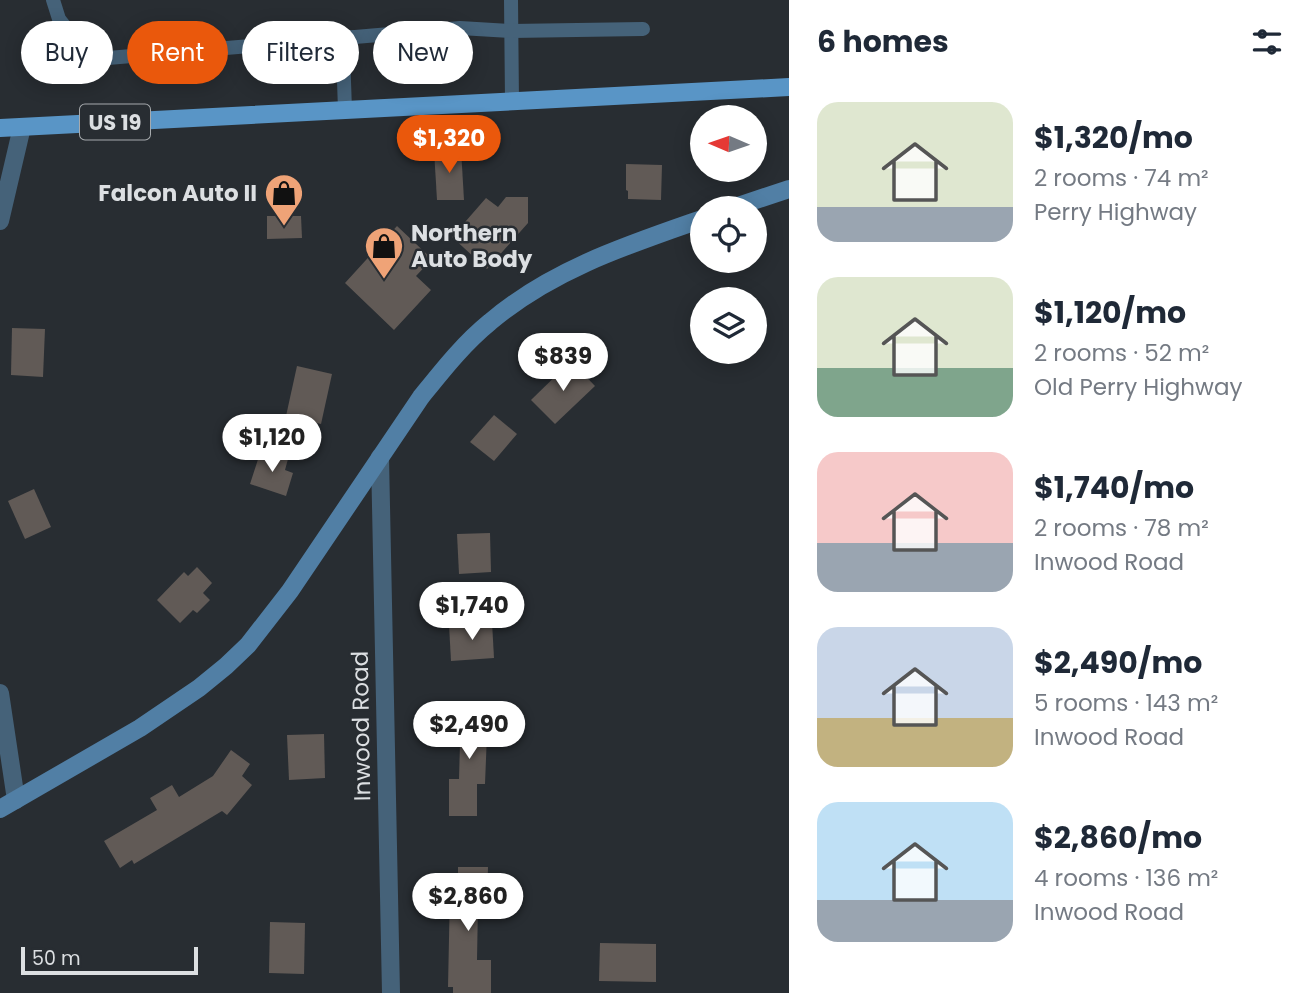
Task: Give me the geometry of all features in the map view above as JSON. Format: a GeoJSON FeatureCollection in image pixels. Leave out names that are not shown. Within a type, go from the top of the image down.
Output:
{"type":"FeatureCollection","features":[{"type":"Feature","properties":{"kind":"main road","name":"US 19"},"geometry":{"type":"LineString","coordinates":[[0,128],[789,87]]}},
{"type":"Feature","properties":{"kind":"street"},"geometry":{"type":"LineString","coordinates":[[0,221],[22,127]]}},
{"type":"Feature","properties":{"kind":"street"},"geometry":{"type":"LineString","coordinates":[[767,196],[789,189]]}},
{"type":"Feature","properties":{"kind":"street"},"geometry":{"type":"LineString","coordinates":[[0,809],[161,715],[226,666],[247,645],[290,592],[441,371],[481,330],[513,304],[568,270],[690,224]]}},
{"type":"Feature","properties":{"kind":"street","name":"Inwood Road"},"geometry":{"type":"LineString","coordinates":[[380,457],[391,993]]}},
{"type":"Feature","properties":{"kind":"street"},"geometry":{"type":"LineString","coordinates":[[0,692],[16,800]]}},
{"type":"Feature","properties":{"kind":"lane"},"geometry":{"type":"LineString","coordinates":[[53,0],[59,19],[82,48],[108,58],[242,47]]}},
{"type":"Feature","properties":{"kind":"lane"},"geometry":{"type":"LineString","coordinates":[[511,0],[512,101]]}},
{"type":"Feature","properties":{"kind":"lane"},"geometry":{"type":"LineString","coordinates":[[359,37],[460,28],[511,31],[643,29]]}},
{"type":"Feature","properties":{"kind":"lane"},"geometry":{"type":"LineString","coordinates":[[344,84],[345,110]]}},
{"type":"Feature","properties":{"kind":"building"},"geometry":{"type":"Polygon","coordinates":[[[461,149],[464,200],[437,200],[434,150],[461,149]]]}},
{"type":"Feature","properties":{"kind":"building"},"geometry":{"type":"Polygon","coordinates":[[[626,164],[662,165],[661,200],[628,199],[626,164]]]}},
{"type":"Feature","properties":{"kind":"building"},"geometry":{"type":"Polygon","coordinates":[[[506,197],[528,197],[528,223],[487,269],[452,237],[486,198],[498,207],[506,197]]]}},
{"type":"Feature","properties":{"kind":"building","name":"Falcon Auto II"},"geometry":{"type":"Polygon","coordinates":[[[267,216],[301,216],[302,238],[267,239],[267,216]]]}},
{"type":"Feature","properties":{"kind":"building","name":"Northern Auto Body"},"geometry":{"type":"Polygon","coordinates":[[[397,226],[432,259],[416,276],[431,290],[394,330],[345,283],[397,226]]]}},
{"type":"Feature","properties":{"kind":"building"},"geometry":{"type":"Polygon","coordinates":[[[12,328],[45,329],[43,377],[11,375],[12,328]]]}},
{"type":"Feature","properties":{"kind":"building"},"geometry":{"type":"Polygon","coordinates":[[[571,361],[595,386],[555,424],[531,400],[571,361]]]}},
{"type":"Feature","properties":{"kind":"building"},"geometry":{"type":"Polygon","coordinates":[[[297,366],[332,374],[321,424],[286,416],[297,366]]]}},
{"type":"Feature","properties":{"kind":"building"},"geometry":{"type":"Polygon","coordinates":[[[494,415],[517,434],[494,461],[470,442],[494,415]]]}},
{"type":"Feature","properties":{"kind":"building"},"geometry":{"type":"Polygon","coordinates":[[[261,450],[288,459],[285,470],[293,473],[286,496],[250,484],[261,450]]]}},
{"type":"Feature","properties":{"kind":"building"},"geometry":{"type":"Polygon","coordinates":[[[34,489],[51,527],[25,539],[8,501],[34,489]]]}},
{"type":"Feature","properties":{"kind":"building"},"geometry":{"type":"Polygon","coordinates":[[[490,533],[491,572],[459,574],[457,534],[490,533]]]}},
{"type":"Feature","properties":{"kind":"building"},"geometry":{"type":"Polygon","coordinates":[[[197,567],[212,583],[203,593],[210,600],[197,613],[193,610],[180,623],[157,600],[184,572],[188,576],[197,567]]]}},
{"type":"Feature","properties":{"kind":"building"},"geometry":{"type":"Polygon","coordinates":[[[492,622],[494,658],[451,661],[449,625],[492,622]]]}},
{"type":"Feature","properties":{"kind":"building"},"geometry":{"type":"Polygon","coordinates":[[[488,709],[485,784],[477,784],[477,816],[449,816],[449,779],[459,779],[460,743],[456,743],[455,710],[488,709]]]}},
{"type":"Feature","properties":{"kind":"building"},"geometry":{"type":"Polygon","coordinates":[[[324,734],[325,778],[289,780],[287,735],[324,734]]]}},
{"type":"Feature","properties":{"kind":"building"},"geometry":{"type":"Polygon","coordinates":[[[231,750],[250,764],[242,776],[252,785],[227,815],[222,811],[134,864],[132,860],[120,868],[104,841],[157,810],[150,798],[172,785],[179,797],[213,776],[231,750]]]}},
{"type":"Feature","properties":{"kind":"building"},"geometry":{"type":"Polygon","coordinates":[[[458,867],[488,867],[487,905],[478,905],[477,960],[491,960],[491,993],[453,993],[453,987],[448,987],[450,890],[458,891],[458,867]]]}},
{"type":"Feature","properties":{"kind":"building"},"geometry":{"type":"Polygon","coordinates":[[[270,922],[305,923],[304,974],[269,973],[270,922]]]}},
{"type":"Feature","properties":{"kind":"building"},"geometry":{"type":"Polygon","coordinates":[[[600,943],[656,944],[656,982],[599,981],[600,943]]]}},
{"type":"Feature","properties":{"kind":"place","name":"Falcon Auto II"},"geometry":{"type":"Point","coordinates":[284,227]}},
{"type":"Feature","properties":{"kind":"place","name":"Northern Auto Body"},"geometry":{"type":"Point","coordinates":[384,280]}}]}
